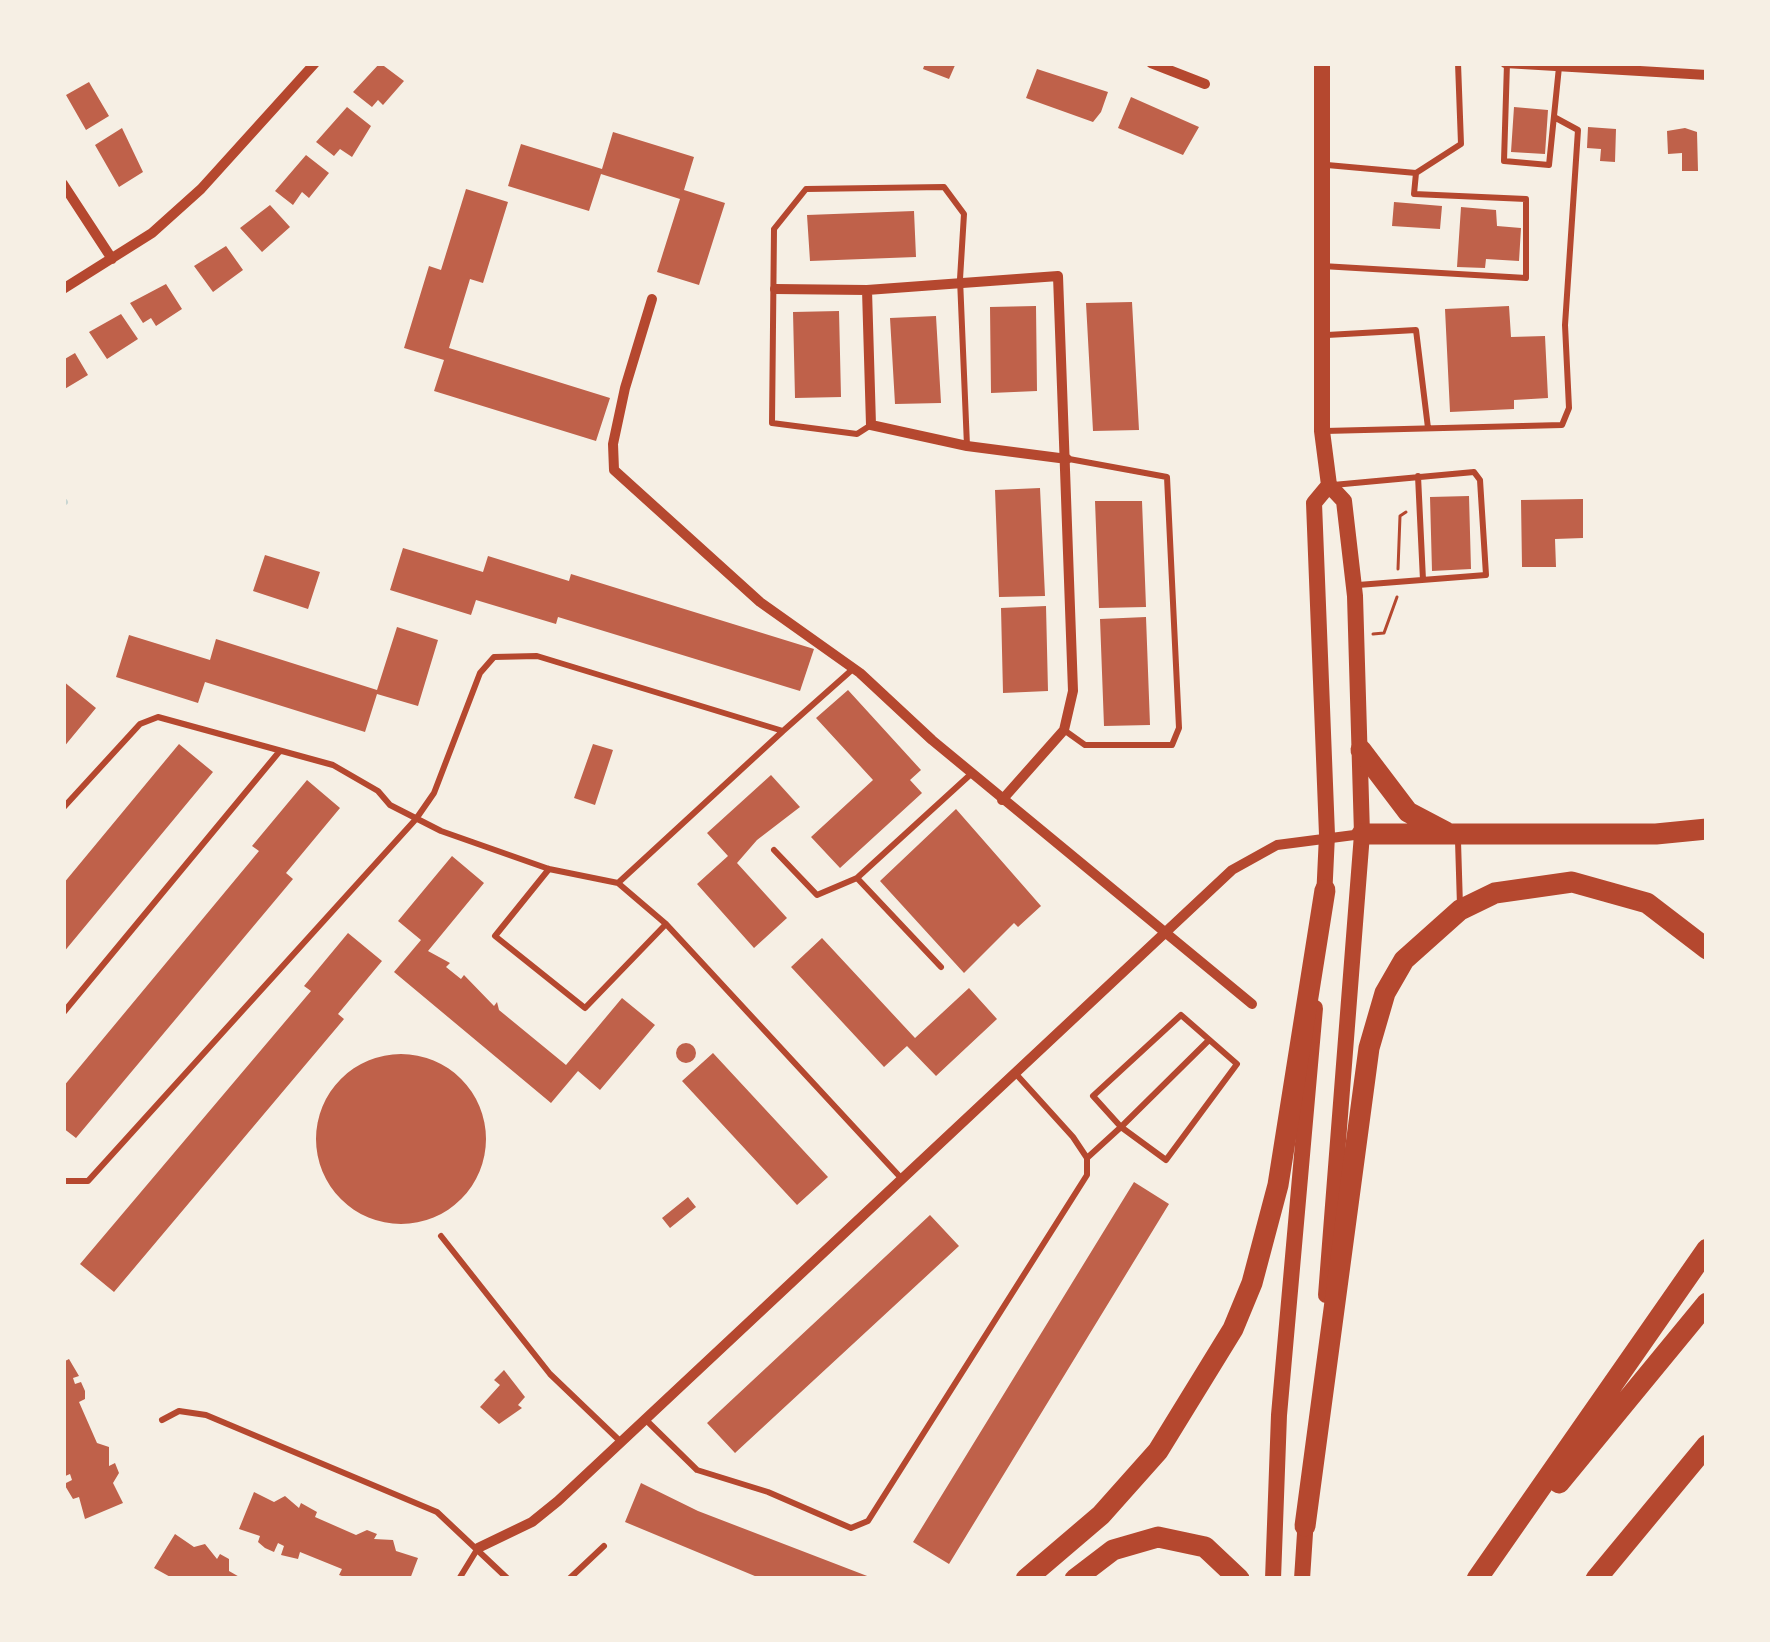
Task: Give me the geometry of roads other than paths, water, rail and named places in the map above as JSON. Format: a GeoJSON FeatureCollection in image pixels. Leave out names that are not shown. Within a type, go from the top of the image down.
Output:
{"type":"FeatureCollection","features":[{"type":"Feature","properties":{"kind":"highway"},"geometry":{"type":"LineString","coordinates":[[1361,750],[1408,812],[1455,835]]}},
{"type":"Feature","properties":{"kind":"highway"},"geometry":{"type":"LineString","coordinates":[[1362,834],[1707,829]]}},
{"type":"Feature","properties":{"kind":"highway"},"geometry":{"type":"LineString","coordinates":[[1305,1526],[1375,1019],[1404,960],[1460,910],[1495,893],[1572,882],[1647,903],[1707,949]]}},
{"type":"Feature","properties":{"kind":"highway"},"geometry":{"type":"LineString","coordinates":[[1026,1579],[1101,1515],[1158,1451],[1233,1329],[1252,1283],[1277,1185],[1324,890]]}},
{"type":"Feature","properties":{"kind":"highway"},"geometry":{"type":"LineString","coordinates":[[1477,1579],[1707,1249]]}},
{"type":"Feature","properties":{"kind":"highway"},"geometry":{"type":"LineString","coordinates":[[1477,1579],[1707,1303]]}},
{"type":"Feature","properties":{"kind":"highway"},"geometry":{"type":"LineString","coordinates":[[1596,1579],[1707,1445]]}},
{"type":"Feature","properties":{"kind":"highway"},"geometry":{"type":"LineString","coordinates":[[1076,1579],[1113,1550],[1158,1537],[1205,1547],[1239,1579]]}},
{"type":"Feature","properties":{"kind":"main road"},"geometry":{"type":"LineString","coordinates":[[1302,1579],[1346,1088],[1362,834],[1354,585],[1345,501],[1329,485],[1322,431],[1322,63]]}},
{"type":"Feature","properties":{"kind":"main road"},"geometry":{"type":"LineString","coordinates":[[1273,1579],[1279,1415],[1328,836],[1315,503],[1329,485]]}},
{"type":"Feature","properties":{"kind":"street"},"geometry":{"type":"LineString","coordinates":[[63,289],[152,233],[234,158],[315,63]]}},
{"type":"Feature","properties":{"kind":"street"},"geometry":{"type":"LineString","coordinates":[[1151,63],[1205,84]]}},
{"type":"Feature","properties":{"kind":"street"},"geometry":{"type":"LineString","coordinates":[[1506,63],[1707,75]]}},
{"type":"Feature","properties":{"kind":"street"},"geometry":{"type":"LineString","coordinates":[[63,184],[112,259]]}},
{"type":"Feature","properties":{"kind":"street"},"geometry":{"type":"LineString","coordinates":[[775,289],[867,290],[961,279],[1058,276],[1073,691],[1064,730],[1002,800]]}},
{"type":"Feature","properties":{"kind":"street"},"geometry":{"type":"LineString","coordinates":[[867,290],[871,425],[968,446],[1067,459]]}},
{"type":"Feature","properties":{"kind":"street"},"geometry":{"type":"LineString","coordinates":[[652,299],[616,427],[614,470],[760,602],[854,668],[971,774],[1252,1004]]}},
{"type":"Feature","properties":{"kind":"street"},"geometry":{"type":"LineString","coordinates":[[478,1548],[532,1522],[1162,934],[1253,855],[1277,844],[1362,834]]}},
{"type":"Feature","properties":{"kind":"lane"},"geometry":{"type":"LineString","coordinates":[[1320,164],[1415,173],[1461,144],[1458,63]]}},
{"type":"Feature","properties":{"kind":"lane"},"geometry":{"type":"LineString","coordinates":[[1506,63],[1504,160],[1549,165],[1559,67]]}},
{"type":"Feature","properties":{"kind":"lane"},"geometry":{"type":"LineString","coordinates":[[1322,431],[1562,424],[1568,408],[1565,325],[1578,130],[1554,117]]}},
{"type":"Feature","properties":{"kind":"lane"},"geometry":{"type":"LineString","coordinates":[[1319,266],[1526,278],[1526,200],[1414,194],[1415,173]]}},
{"type":"Feature","properties":{"kind":"lane"},"geometry":{"type":"LineString","coordinates":[[871,425],[857,434],[772,423],[774,229],[806,188],[944,187],[964,214],[961,279],[968,446]]}},
{"type":"Feature","properties":{"kind":"lane"},"geometry":{"type":"LineString","coordinates":[[1321,335],[1416,330],[1428,428]]}},
{"type":"Feature","properties":{"kind":"lane"},"geometry":{"type":"LineString","coordinates":[[1064,730],[1085,746],[1172,746],[1179,728],[1167,477],[1067,459]]}},
{"type":"Feature","properties":{"kind":"lane"},"geometry":{"type":"LineString","coordinates":[[1329,485],[1478,475],[1489,571],[1482,577],[1354,585]]}},
{"type":"Feature","properties":{"kind":"lane"},"geometry":{"type":"LineString","coordinates":[[1418,476],[1423,580]]}},
{"type":"Feature","properties":{"kind":"lane"},"geometry":{"type":"LineString","coordinates":[[63,1181],[88,1181],[416,819],[434,793],[480,673],[503,654],[537,656],[783,731]]}},
{"type":"Feature","properties":{"kind":"lane"},"geometry":{"type":"LineString","coordinates":[[619,883],[854,668]]}},
{"type":"Feature","properties":{"kind":"lane"},"geometry":{"type":"LineString","coordinates":[[63,808],[154,716],[355,776],[416,819],[549,869],[619,883],[666,924],[902,1179]]}},
{"type":"Feature","properties":{"kind":"lane"},"geometry":{"type":"LineString","coordinates":[[63,1012],[280,752]]}},
{"type":"Feature","properties":{"kind":"lane"},"geometry":{"type":"LineString","coordinates":[[774,850],[817,895],[856,878],[971,774]]}},
{"type":"Feature","properties":{"kind":"lane"},"geometry":{"type":"LineString","coordinates":[[1455,835],[1460,910]]}},
{"type":"Feature","properties":{"kind":"lane"},"geometry":{"type":"LineString","coordinates":[[549,869],[496,936],[585,1008],[666,924]]}},
{"type":"Feature","properties":{"kind":"lane"},"geometry":{"type":"LineString","coordinates":[[856,878],[941,967]]}},
{"type":"Feature","properties":{"kind":"lane"},"geometry":{"type":"LineString","coordinates":[[1181,1015],[1237,1064],[1166,1160],[1121,1126],[1093,1096],[1181,1015]]}},
{"type":"Feature","properties":{"kind":"lane"},"geometry":{"type":"LineString","coordinates":[[1087,1159],[1209,1040]]}},
{"type":"Feature","properties":{"kind":"lane"},"geometry":{"type":"LineString","coordinates":[[646,1420],[697,1470],[851,1528],[868,1521],[1087,1175],[1087,1159],[1016,1074]]}},
{"type":"Feature","properties":{"kind":"lane"},"geometry":{"type":"LineString","coordinates":[[440,1236],[550,1374],[621,1442]]}},
{"type":"Feature","properties":{"kind":"lane"},"geometry":{"type":"LineString","coordinates":[[162,1420],[179,1412],[206,1415],[437,1513],[508,1579]]}},
{"type":"Feature","properties":{"kind":"lane"},"geometry":{"type":"LineString","coordinates":[[569,1579],[604,1546]]}},
{"type":"Feature","properties":{"kind":"lane"},"geometry":{"type":"LineString","coordinates":[[459,1579],[478,1548]]}}]}
